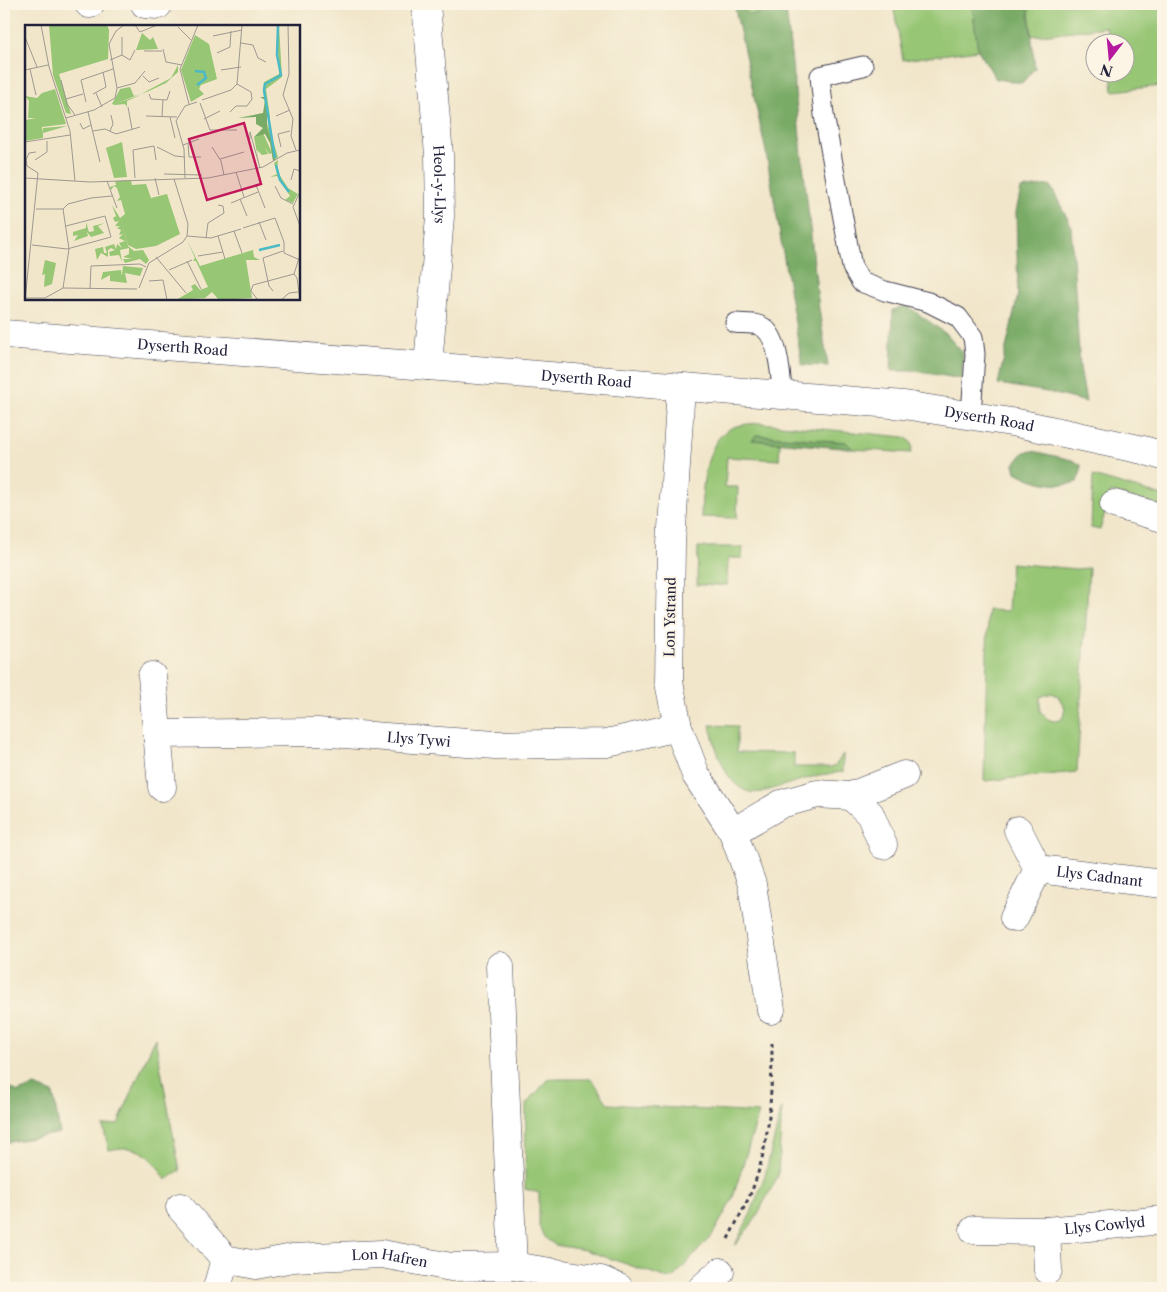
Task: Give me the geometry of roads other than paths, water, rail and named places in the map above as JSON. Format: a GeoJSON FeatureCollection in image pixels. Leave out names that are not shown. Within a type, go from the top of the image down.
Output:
{"type":"FeatureCollection","features":[{"type":"Feature","properties":{"kind":"street","name":"Heol-y-Llys"},"geometry":{"type":"LineString","coordinates":[[426,4],[439,155],[440,216],[428,366]]}},
{"type":"Feature","properties":{"kind":"street","name":"Dyserth Road"},"geometry":{"type":"LineString","coordinates":[[4,334],[904,405],[1064,433],[1163,456]]}},
{"type":"Feature","properties":{"kind":"street","name":"Lon Ystrand"},"geometry":{"type":"LineString","coordinates":[[681,388],[671,544],[669,682],[678,727],[696,775],[734,832],[752,884],[771,1010]]}},
{"type":"Feature","properties":{"kind":"street"},"geometry":{"type":"LineString","coordinates":[[1114,504],[1163,518]]}},
{"type":"Feature","properties":{"kind":"street"},"geometry":{"type":"LineString","coordinates":[[152,676],[162,788]]}},
{"type":"Feature","properties":{"kind":"street","name":"Llys Tywi"},"geometry":{"type":"LineString","coordinates":[[157,734],[317,732],[514,745],[607,743],[678,727]]}},
{"type":"Feature","properties":{"kind":"street"},"geometry":{"type":"LineString","coordinates":[[734,832],[781,804],[817,794],[850,796],[904,775]]}},
{"type":"Feature","properties":{"kind":"street"},"geometry":{"type":"LineString","coordinates":[[850,796],[870,814],[883,845]]}},
{"type":"Feature","properties":{"kind":"street","name":"Llys Cadnant"},"geometry":{"type":"LineString","coordinates":[[1018,830],[1038,869]]}},
{"type":"Feature","properties":{"kind":"street","name":"Llys Cadnant"},"geometry":{"type":"LineString","coordinates":[[1038,869],[1163,884]]}},
{"type":"Feature","properties":{"kind":"street","name":"Llys Cadnant"},"geometry":{"type":"LineString","coordinates":[[1014,918],[1038,869]]}},
{"type":"Feature","properties":{"kind":"street"},"geometry":{"type":"LineString","coordinates":[[500,966],[513,1266]]}},
{"type":"Feature","properties":{"kind":"street"},"geometry":{"type":"LineString","coordinates":[[180,1207],[225,1259],[217,1288]]}},
{"type":"Feature","properties":{"kind":"street","name":"Llys Cowlyd"},"geometry":{"type":"LineString","coordinates":[[974,1230],[1046,1231],[1163,1220]]}},
{"type":"Feature","properties":{"kind":"street","name":"Llys Cowlyd"},"geometry":{"type":"LineString","coordinates":[[1046,1231],[1048,1270]]}},
{"type":"Feature","properties":{"kind":"street","name":"Lon Hafren"},"geometry":{"type":"LineString","coordinates":[[225,1259],[256,1264],[293,1258],[382,1254],[451,1268],[513,1266],[601,1280],[619,1288]]}},
{"type":"Feature","properties":{"kind":"lane"},"geometry":{"type":"LineString","coordinates":[[862,66],[820,76],[824,115],[852,267],[861,282],[928,302],[958,317],[973,337],[975,354],[971,416]]}},
{"type":"Feature","properties":{"kind":"lane"},"geometry":{"type":"LineString","coordinates":[[735,323],[760,325],[770,333],[775,343],[783,396]]}}]}
